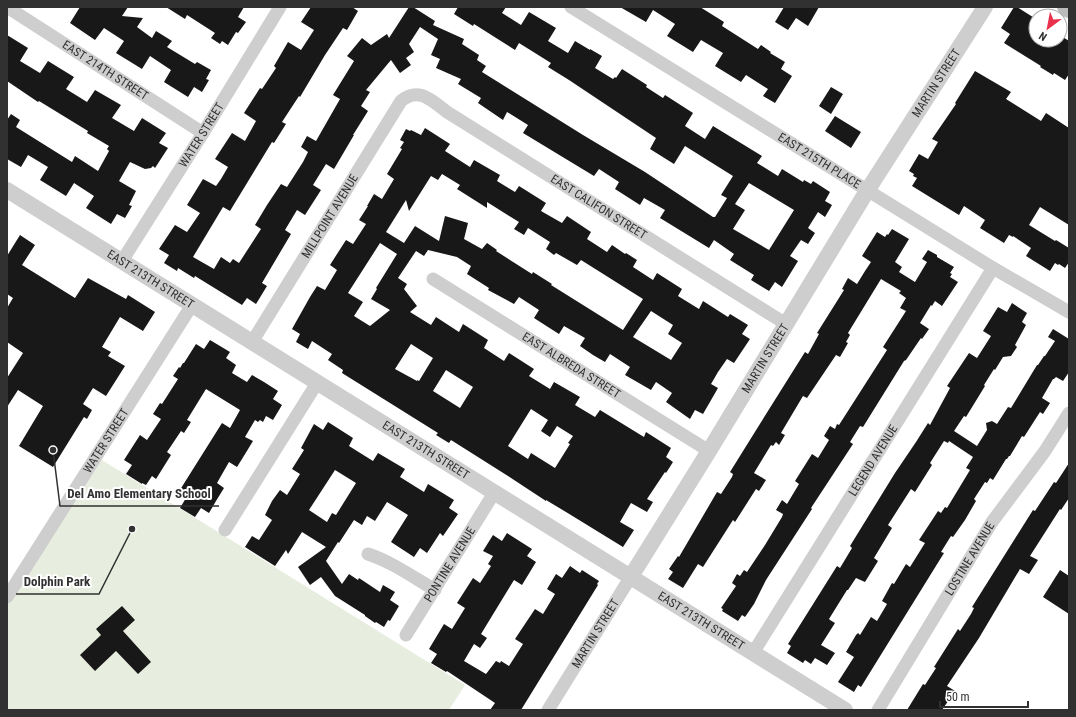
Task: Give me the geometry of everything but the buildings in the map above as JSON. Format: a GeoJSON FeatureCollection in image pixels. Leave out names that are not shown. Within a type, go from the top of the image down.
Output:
{"type":"FeatureCollection","features":[{"type":"Feature","properties":{"kind":"street","name":"EAST 214TH STREET"},"geometry":{"type":"LineString","coordinates":[[7,7],[203,133]]}},
{"type":"Feature","properties":{"kind":"street","name":"WATER STREET"},"geometry":{"type":"LineString","coordinates":[[122,261],[280,7]]}},
{"type":"Feature","properties":{"kind":"street","name":"EAST 215TH PLACE"},"geometry":{"type":"LineString","coordinates":[[571,7],[993,268],[1069,312]]}},
{"type":"Feature","properties":{"kind":"street","name":"MARTIN STREET"},"geometry":{"type":"LineString","coordinates":[[548,710],[709,451],[867,190],[985,7]]}},
{"type":"Feature","properties":{"kind":"street","name":"EAST CALIFON STREET"},"geometry":{"type":"LineString","coordinates":[[411,94],[417,94],[425,97],[786,324]]}},
{"type":"Feature","properties":{"kind":"street","name":"MILLPOINT AVENUE"},"geometry":{"type":"LineString","coordinates":[[252,342],[401,101],[411,94]]}},
{"type":"Feature","properties":{"kind":"street","name":"EAST 213TH STREET"},"geometry":{"type":"LineString","coordinates":[[7,190],[494,494],[845,710]]}},
{"type":"Feature","properties":{"kind":"street","name":"LEGEND AVENUE"},"geometry":{"type":"LineString","coordinates":[[753,652],[993,268]]}},
{"type":"Feature","properties":{"kind":"street","name":"EAST ALBREDA STREET"},"geometry":{"type":"LineString","coordinates":[[433,279],[709,451]]}},
{"type":"Feature","properties":{"kind":"street","name":"WATER STREET"},"geometry":{"type":"LineString","coordinates":[[7,597],[192,305]]}},
{"type":"Feature","properties":{"kind":"street"},"geometry":{"type":"LineString","coordinates":[[225,530],[317,383]]}},
{"type":"Feature","properties":{"kind":"street","name":"LOSTINE AVENUE"},"geometry":{"type":"LineString","coordinates":[[878,710],[992,522],[1045,451],[1069,413]]}},
{"type":"Feature","properties":{"kind":"street","name":"PONTINE AVENUE"},"geometry":{"type":"LineString","coordinates":[[406,635],[494,494]]}},
{"type":"Feature","properties":{"kind":"street"},"geometry":{"type":"LineString","coordinates":[[368,554],[397,567],[435,590]]}},
{"type":"Feature","properties":{"kind":"green space"},"geometry":{"type":"Polygon","coordinates":[[[97,457],[465,685],[449,710],[7,710],[7,600],[97,457]]]}},
{"type":"Feature","properties":{"kind":"place","name":"Del Amo Elementary School"},"geometry":{"type":"Point","coordinates":[53,450]}},
{"type":"Feature","properties":{"kind":"place","name":"Dolphin Park"},"geometry":{"type":"Point","coordinates":[132,529]}}]}
